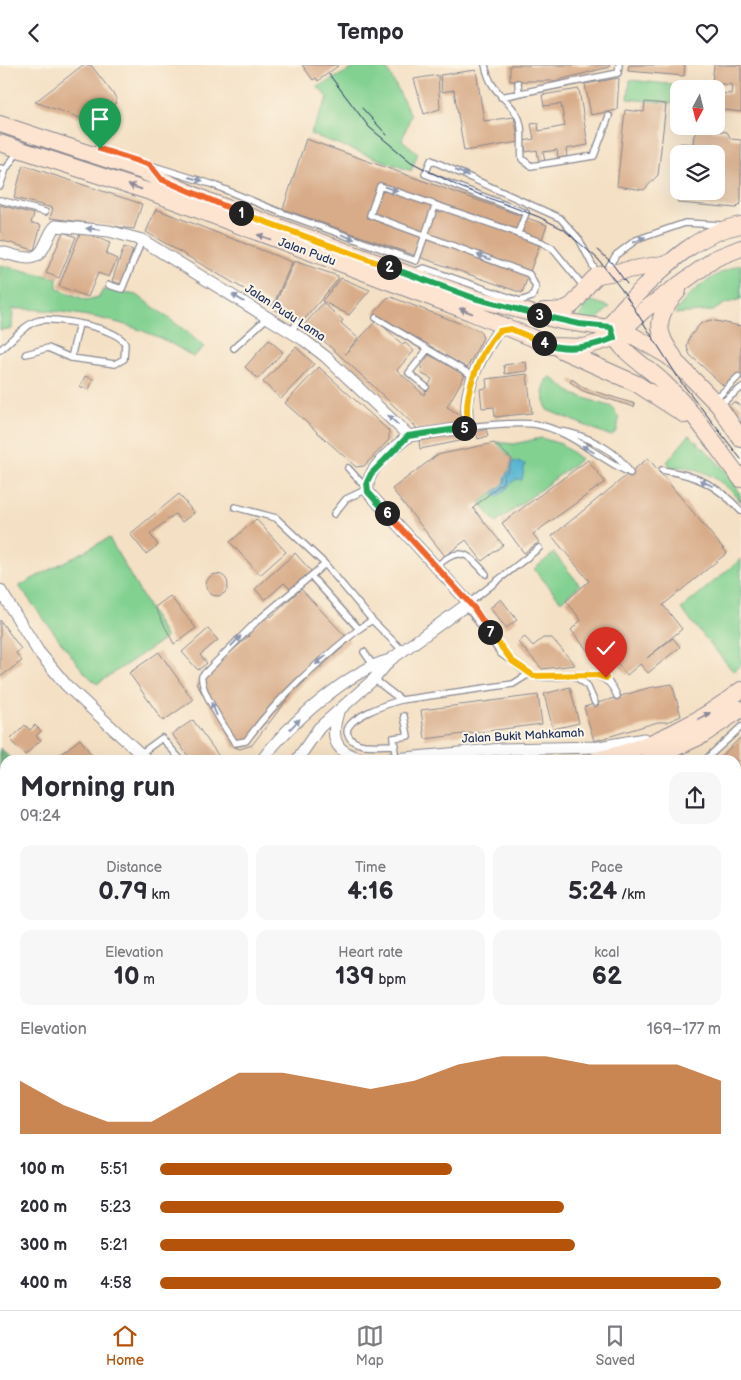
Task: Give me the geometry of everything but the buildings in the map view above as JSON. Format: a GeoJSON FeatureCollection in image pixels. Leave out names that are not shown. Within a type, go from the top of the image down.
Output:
{"type":"FeatureCollection","features":[{"type":"Feature","properties":{"kind":"main road","name":"Jalan Pudu"},"geometry":{"type":"LineString","coordinates":[[0,124],[142,171],[208,201],[474,298],[517,310],[616,331]]}},
{"type":"Feature","properties":{"kind":"main road","name":"Jalan Pudu"},"geometry":{"type":"LineString","coordinates":[[0,143],[156,194],[552,346],[584,347],[616,331]]}},
{"type":"Feature","properties":{"kind":"main road"},"geometry":{"type":"LineString","coordinates":[[616,331],[621,310],[669,263],[702,240],[737,226]]}},
{"type":"Feature","properties":{"kind":"main road"},"geometry":{"type":"LineString","coordinates":[[616,331],[695,273],[738,249]]}},
{"type":"Feature","properties":{"kind":"main road"},"geometry":{"type":"LineString","coordinates":[[517,310],[566,310],[576,302],[585,289],[601,274],[669,263]]}},
{"type":"Feature","properties":{"kind":"main road"},"geometry":{"type":"LineString","coordinates":[[680,365],[659,333],[660,323],[670,300],[695,273]]}},
{"type":"Feature","properties":{"kind":"main road"},"geometry":{"type":"LineString","coordinates":[[616,331],[668,356],[680,365],[721,406],[741,439]]}},
{"type":"Feature","properties":{"kind":"main road"},"geometry":{"type":"LineString","coordinates":[[616,331],[701,426],[741,479]]}},
{"type":"Feature","properties":{"kind":"main road"},"geometry":{"type":"LineString","coordinates":[[552,346],[638,384],[701,426]]}},
{"type":"Feature","properties":{"kind":"main road"},"geometry":{"type":"LineString","coordinates":[[622,755],[712,712],[741,690]]}},
{"type":"Feature","properties":{"kind":"main road"},"geometry":{"type":"LineString","coordinates":[[661,755],[720,725],[741,709]]}},
{"type":"Feature","properties":{"kind":"street","name":"Jalan Pudu Lama"},"geometry":{"type":"LineString","coordinates":[[0,252],[30,258],[36,257],[41,253],[56,226],[109,231],[142,240],[273,317],[295,327],[408,436]]}},
{"type":"Feature","properties":{"kind":"street"},"geometry":{"type":"LineString","coordinates":[[300,755],[319,728],[374,679],[390,660],[466,606],[436,567],[367,489],[371,474],[408,436],[469,427],[466,405],[473,376],[496,334],[501,329],[511,329]]}},
{"type":"Feature","properties":{"kind":"street"},"geometry":{"type":"LineString","coordinates":[[0,590],[38,651],[66,685],[141,755]]}},
{"type":"Feature","properties":{"kind":"street"},"geometry":{"type":"LineString","coordinates":[[267,755],[302,718],[343,683],[374,665],[390,660]]}},
{"type":"Feature","properties":{"kind":"street"},"geometry":{"type":"LineString","coordinates":[[338,712],[332,729],[337,745],[350,755]]}},
{"type":"Feature","properties":{"kind":"street"},"geometry":{"type":"LineString","coordinates":[[720,725],[741,721]]}},
{"type":"Feature","properties":{"kind":"street","name":"Jalan Bukit Mahkamah"},"geometry":{"type":"LineString","coordinates":[[438,755],[502,749],[599,747],[663,736]]}},
{"type":"Feature","properties":{"kind":"lane"},"geometry":{"type":"LineString","coordinates":[[485,65],[489,83],[518,115],[523,141],[520,148],[522,159],[531,166],[594,156],[610,116]]}},
{"type":"Feature","properties":{"kind":"lane"},"geometry":{"type":"LineString","coordinates":[[501,97],[586,77],[618,73],[619,65]]}},
{"type":"Feature","properties":{"kind":"lane"},"geometry":{"type":"LineString","coordinates":[[518,83],[518,93]]}},
{"type":"Feature","properties":{"kind":"lane"},"geometry":{"type":"LineString","coordinates":[[0,117],[94,147]]}},
{"type":"Feature","properties":{"kind":"lane"},"geometry":{"type":"LineString","coordinates":[[0,186],[3,168],[20,149]]}},
{"type":"Feature","properties":{"kind":"lane"},"geometry":{"type":"LineString","coordinates":[[410,274],[424,268],[520,301],[532,297],[534,292],[534,281],[529,274],[370,215],[380,186],[518,233],[526,213],[425,174],[431,160],[549,211],[567,224],[601,274],[616,255],[636,240],[685,223],[737,226]]}},
{"type":"Feature","properties":{"kind":"lane"},"geometry":{"type":"LineString","coordinates":[[140,162],[211,184],[282,213],[416,261],[435,206],[541,242],[560,257],[567,269],[585,289]]}},
{"type":"Feature","properties":{"kind":"lane"},"geometry":{"type":"LineString","coordinates":[[150,165],[161,179]]}},
{"type":"Feature","properties":{"kind":"lane"},"geometry":{"type":"LineString","coordinates":[[0,200],[45,212]]}},
{"type":"Feature","properties":{"kind":"lane"},"geometry":{"type":"LineString","coordinates":[[109,285],[122,289],[142,240]]}},
{"type":"Feature","properties":{"kind":"lane"},"geometry":{"type":"LineString","coordinates":[[234,348],[273,317]]}},
{"type":"Feature","properties":{"kind":"lane"},"geometry":{"type":"LineString","coordinates":[[376,318],[473,376]]}},
{"type":"Feature","properties":{"kind":"lane"},"geometry":{"type":"LineString","coordinates":[[0,350],[37,321],[46,320],[79,324],[123,339],[125,344],[124,359],[115,364],[71,358],[48,347],[26,354]]}},
{"type":"Feature","properties":{"kind":"lane"},"geometry":{"type":"LineString","coordinates":[[71,358],[79,324]]}},
{"type":"Feature","properties":{"kind":"lane"},"geometry":{"type":"LineString","coordinates":[[426,387],[409,373],[427,350]]}},
{"type":"Feature","properties":{"kind":"lane"},"geometry":{"type":"LineString","coordinates":[[721,406],[720,394],[738,377]]}},
{"type":"Feature","properties":{"kind":"lane"},"geometry":{"type":"LineString","coordinates":[[721,406],[741,388]]}},
{"type":"Feature","properties":{"kind":"lane"},"geometry":{"type":"LineString","coordinates":[[469,427],[527,424],[582,436],[619,458],[630,473],[557,431]]}},
{"type":"Feature","properties":{"kind":"lane"},"geometry":{"type":"LineString","coordinates":[[334,514],[346,499],[367,489],[348,468]]}},
{"type":"Feature","properties":{"kind":"lane"},"geometry":{"type":"LineString","coordinates":[[662,470],[681,473],[704,481],[722,491],[741,511]]}},
{"type":"Feature","properties":{"kind":"lane"},"geometry":{"type":"LineString","coordinates":[[235,507],[276,518],[325,565],[372,620],[403,651]]}},
{"type":"Feature","properties":{"kind":"lane"},"geometry":{"type":"LineString","coordinates":[[539,548],[466,606],[512,661],[529,674],[539,677],[596,675],[606,678],[613,685],[617,696]]}},
{"type":"Feature","properties":{"kind":"lane"},"geometry":{"type":"LineString","coordinates":[[436,567],[450,556],[463,554],[470,555],[486,574]]}},
{"type":"Feature","properties":{"kind":"lane"},"geometry":{"type":"LineString","coordinates":[[325,565],[240,637],[202,677],[202,685],[218,719],[235,743],[246,741],[261,720],[296,682],[372,620]]}},
{"type":"Feature","properties":{"kind":"lane"},"geometry":{"type":"LineString","coordinates":[[311,576],[359,629]]}},
{"type":"Feature","properties":{"kind":"lane"},"geometry":{"type":"LineString","coordinates":[[364,652],[374,665]]}},
{"type":"Feature","properties":{"kind":"lane"},"geometry":{"type":"LineString","coordinates":[[395,745],[357,743],[347,733],[347,728],[349,724],[366,713],[402,700],[513,684],[529,674]]}},
{"type":"Feature","properties":{"kind":"lane"},"geometry":{"type":"LineString","coordinates":[[576,677],[587,685],[595,703]]}},
{"type":"Feature","properties":{"kind":"lane"},"geometry":{"type":"LineString","coordinates":[[374,679],[402,700]]}},
{"type":"Feature","properties":{"kind":"lane"},"geometry":{"type":"LineString","coordinates":[[396,755],[393,738],[408,736],[404,716]]}},
{"type":"Feature","properties":{"kind":"lane"},"geometry":{"type":"LineString","coordinates":[[713,755],[719,751],[741,727]]}},
{"type":"Feature","properties":{"kind":"lane"},"geometry":{"type":"LineString","coordinates":[[145,755],[162,738],[177,755]]}},
{"type":"Feature","properties":{"kind":"green space"},"geometry":{"type":"Polygon","coordinates":[[[355,65],[385,65],[411,115],[402,140],[418,153],[411,171],[310,134],[328,97],[317,87],[356,67],[355,65]]]}},
{"type":"Feature","properties":{"kind":"green space"},"geometry":{"type":"Polygon","coordinates":[[[630,80],[670,84],[670,103],[628,99],[630,80]]]}},
{"type":"Feature","properties":{"kind":"green space"},"geometry":{"type":"Polygon","coordinates":[[[741,264],[741,299],[724,304],[713,311],[675,314],[688,297],[704,283],[741,264]]]}},
{"type":"Feature","properties":{"kind":"green space"},"geometry":{"type":"Polygon","coordinates":[[[0,265],[57,278],[57,288],[86,300],[99,297],[103,290],[137,295],[186,331],[204,347],[193,357],[160,338],[125,325],[89,316],[32,309],[13,309],[12,329],[0,330],[0,265]]]}},
{"type":"Feature","properties":{"kind":"green space"},"geometry":{"type":"Polygon","coordinates":[[[589,300],[610,307],[595,321],[576,321],[589,300]]]}},
{"type":"Feature","properties":{"kind":"green space"},"geometry":{"type":"Polygon","coordinates":[[[551,377],[573,394],[612,407],[619,418],[617,431],[611,436],[547,410],[543,393],[546,380],[551,377]]]}},
{"type":"Feature","properties":{"kind":"green space"},"geometry":{"type":"Polygon","coordinates":[[[689,435],[729,475],[739,493],[741,502],[719,481],[701,471],[691,468],[672,468],[667,462],[689,435]]]}},
{"type":"Feature","properties":{"kind":"green space"},"geometry":{"type":"Polygon","coordinates":[[[541,438],[561,444],[581,459],[496,523],[480,503],[504,483],[512,459],[496,442],[514,444],[541,438]]]}},
{"type":"Feature","properties":{"kind":"green space"},"geometry":{"type":"Polygon","coordinates":[[[109,538],[166,638],[97,684],[83,671],[19,586],[109,538]]]}},
{"type":"Feature","properties":{"kind":"green space"},"geometry":{"type":"Polygon","coordinates":[[[554,553],[580,585],[561,601],[534,569],[554,553]]]}},
{"type":"Feature","properties":{"kind":"green space"},"geometry":{"type":"Polygon","coordinates":[[[741,559],[741,665],[733,671],[681,609],[741,559]]]}},
{"type":"Feature","properties":{"kind":"green space"},"geometry":{"type":"Polygon","coordinates":[[[0,748],[7,755],[0,755],[0,748]]]}},
{"type":"Feature","properties":{"kind":"water"},"geometry":{"type":"Polygon","coordinates":[[[512,461],[525,464],[522,480],[516,479],[498,497],[493,493],[505,483],[505,476],[510,470],[512,461]]]}},
{"type":"Feature","properties":{"kind":"tram line"},"geometry":{"type":"LineString","coordinates":[[328,73],[369,127],[411,162],[460,187],[539,217],[563,229],[598,259],[625,294],[681,382],[741,459]]}},
{"type":"Feature","properties":{"kind":"tram line"},"geometry":{"type":"LineString","coordinates":[[362,108],[387,135]]}},
{"type":"Feature","properties":{"kind":"tram line"},"geometry":{"type":"LineString","coordinates":[[598,250],[611,262],[627,284]]}},
{"type":"Feature","properties":{"kind":"route"},"geometry":{"type":"LineString","coordinates":[[100,149],[150,165],[161,179],[208,201],[474,298],[561,321],[611,327],[614,338],[578,348],[552,346],[511,329],[501,329],[496,334],[473,376],[467,396],[466,413],[469,427],[424,432],[408,436],[371,474],[367,482],[367,489],[370,495],[474,608],[512,661],[534,676],[596,675],[606,678]]}}]}
